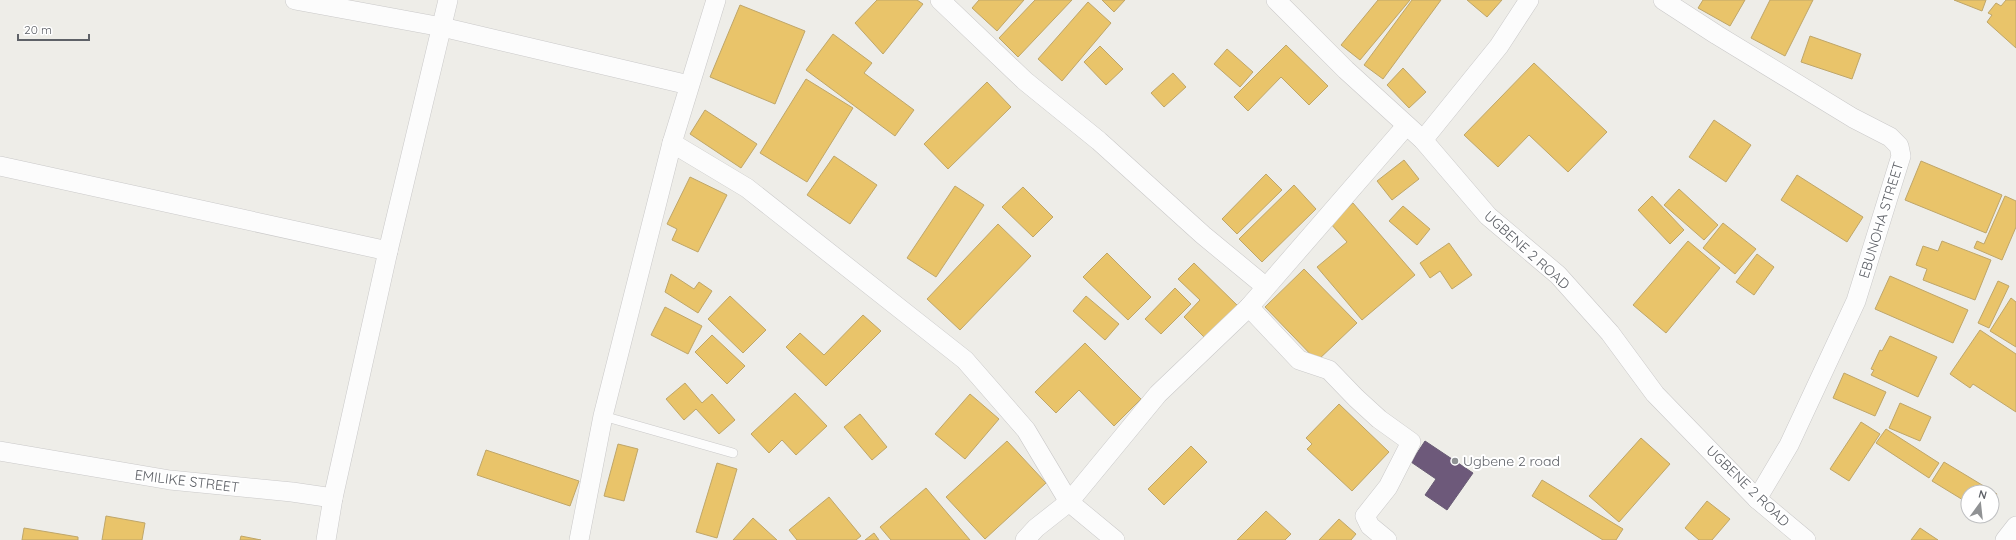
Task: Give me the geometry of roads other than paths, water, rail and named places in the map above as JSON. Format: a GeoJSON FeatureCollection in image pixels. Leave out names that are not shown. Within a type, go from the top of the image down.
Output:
{"type":"FeatureCollection","features":[{"type":"Feature","properties":{"kind":"street"},"geometry":{"type":"LineString","coordinates":[[295,0],[442,27],[689,85]]}},
{"type":"Feature","properties":{"kind":"street"},"geometry":{"type":"LineString","coordinates":[[326,540],[333,498],[388,251],[448,0]]}},
{"type":"Feature","properties":{"kind":"street"},"geometry":{"type":"LineString","coordinates":[[579,540],[603,416],[672,143],[716,0]]}},
{"type":"Feature","properties":{"kind":"street"},"geometry":{"type":"LineString","coordinates":[[940,0],[1025,80],[1099,141],[1203,236],[1266,287]]}},
{"type":"Feature","properties":{"kind":"street","name":"UGBENE 2 ROAD"},"geometry":{"type":"LineString","coordinates":[[1276,0],[1346,70],[1423,140],[1488,216],[1558,275],[1610,333],[1655,394],[1757,499],[1806,540]]}},
{"type":"Feature","properties":{"kind":"street"},"geometry":{"type":"LineString","coordinates":[[1423,140],[1499,46],[1529,0]]}},
{"type":"Feature","properties":{"kind":"street","name":"EBUNOHA STREET"},"geometry":{"type":"LineString","coordinates":[[1663,0],[1853,118],[1890,137],[1899,146],[1901,156],[1856,301],[1789,445],[1757,499]]}},
{"type":"Feature","properties":{"kind":"street"},"geometry":{"type":"LineString","coordinates":[[1025,540],[1036,528],[1069,502],[1158,394],[1249,307],[1406,126]]}},
{"type":"Feature","properties":{"kind":"street"},"geometry":{"type":"LineString","coordinates":[[672,143],[747,188],[965,360],[1026,430],[1069,502],[1115,540]]}},
{"type":"Feature","properties":{"kind":"street"},"geometry":{"type":"LineString","coordinates":[[0,166],[388,251]]}},
{"type":"Feature","properties":{"kind":"street"},"geometry":{"type":"LineString","coordinates":[[1249,307],[1299,360],[1329,370],[1379,419],[1411,442],[1388,487],[1365,516],[1370,526],[1387,540]]}},
{"type":"Feature","properties":{"kind":"street","name":"EMILIKE STREET"},"geometry":{"type":"LineString","coordinates":[[0,450],[170,480],[292,492],[333,498]]}},
{"type":"Feature","properties":{"kind":"street"},"geometry":{"type":"LineString","coordinates":[[2005,540],[2016,526]]}},
{"type":"Feature","properties":{"kind":"lane"},"geometry":{"type":"LineString","coordinates":[[603,416],[732,453]]}},
{"type":"Feature","properties":{"kind":"place","name":"Ugbene 2 road"},"geometry":{"type":"Point","coordinates":[1455,461]}}]}
